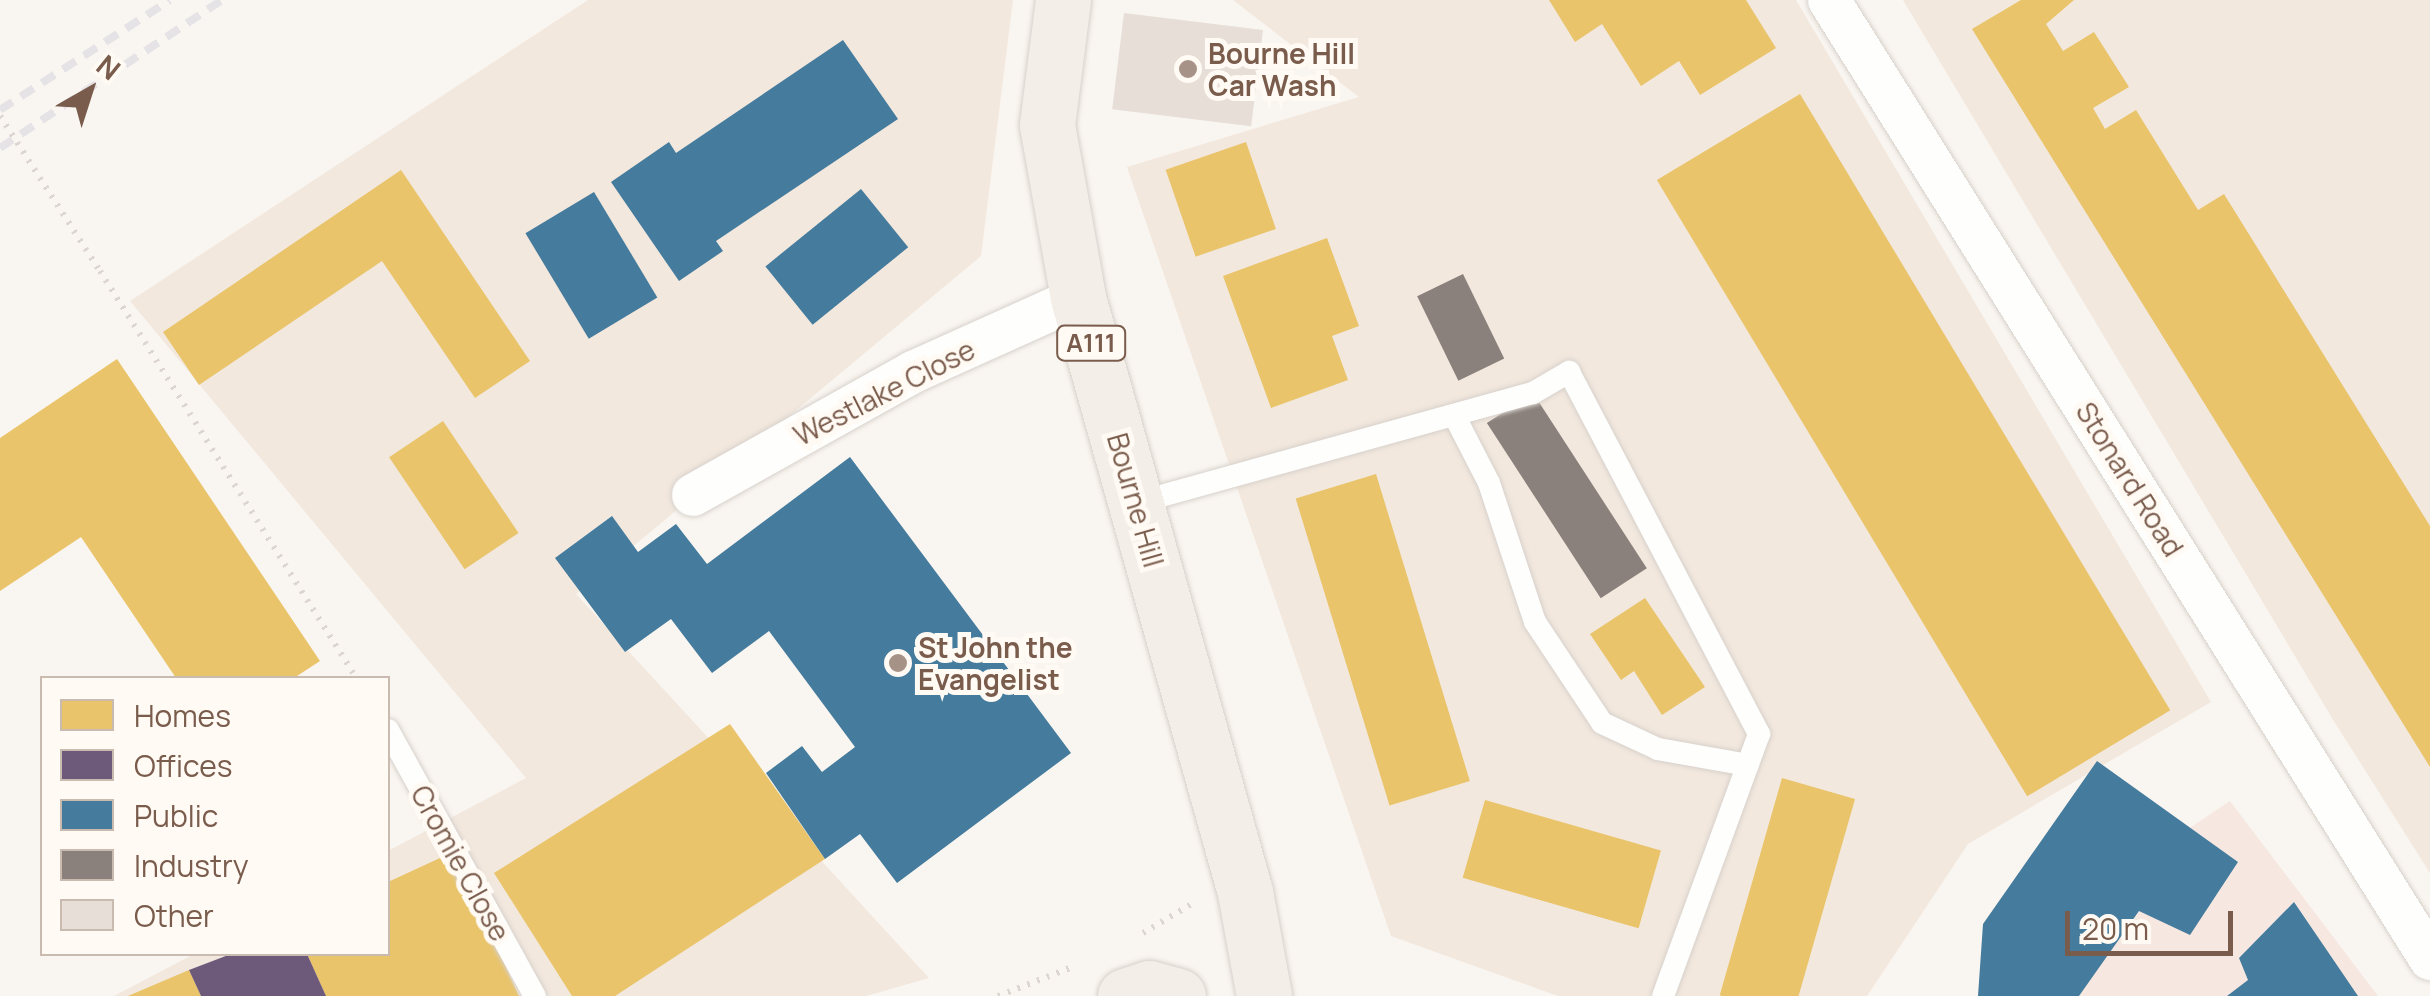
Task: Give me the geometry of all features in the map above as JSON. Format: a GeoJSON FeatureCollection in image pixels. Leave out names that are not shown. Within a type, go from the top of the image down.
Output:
{"type":"FeatureCollection","features":[{"type":"Feature","properties":{"kind":"main road","name":"Bourne Hill"},"geometry":{"type":"LineString","coordinates":[[1062,0],[1047,125],[1078,298],[1244,892],[1264,996]]}},
{"type":"Feature","properties":{"kind":"main road"},"geometry":{"type":"LineString","coordinates":[[1125,996],[1150,988],[1178,996]]}},
{"type":"Feature","properties":{"kind":"street","name":"Stonard Road"},"geometry":{"type":"LineString","coordinates":[[1829,0],[2430,959]]}},
{"type":"Feature","properties":{"kind":"street","name":"Westlake Close"},"geometry":{"type":"LineString","coordinates":[[693,495],[913,372],[1078,298]]}},
{"type":"Feature","properties":{"kind":"lane"},"geometry":{"type":"LineString","coordinates":[[1136,503],[1533,394],[1569,372],[1759,734],[1663,996]]}},
{"type":"Feature","properties":{"kind":"lane"},"geometry":{"type":"LineString","coordinates":[[1454,415],[1490,484],[1535,622],[1602,723],[1658,749],[1748,765]]}},
{"type":"Feature","properties":{"kind":"lane","name":"Cromie Close"},"geometry":{"type":"LineString","coordinates":[[390,734],[535,996]]}},
{"type":"Feature","properties":{"kind":"path"},"geometry":{"type":"LineString","coordinates":[[0,116],[355,676]]}},
{"type":"Feature","properties":{"kind":"path"},"geometry":{"type":"LineString","coordinates":[[1143,944],[1143,925],[1190,905]]}},
{"type":"Feature","properties":{"kind":"shaded area"},"geometry":{"type":"Polygon","coordinates":[[[588,0],[1013,0],[981,256],[576,594],[929,978],[866,996],[114,996],[190,956],[390,956],[390,850],[526,778],[130,301],[588,0]]]}},
{"type":"Feature","properties":{"kind":"shaded area"},"geometry":{"type":"Polygon","coordinates":[[[1233,0],[1796,0],[2211,702],[1968,844],[1867,996],[1558,996],[1391,936],[1127,167],[1359,97],[1233,0]]]}},
{"type":"Feature","properties":{"kind":"shaded area"},"geometry":{"type":"Polygon","coordinates":[[[1903,0],[2430,0],[2430,873],[2332,718],[1903,0]]]}},
{"type":"Feature","properties":{"kind":"shaded area"},"geometry":{"type":"Polygon","coordinates":[[[2230,801],[2378,996],[2005,996],[2018,943],[2230,801]]]}},
{"type":"Feature","properties":{"kind":"building: Homes"},"geometry":{"type":"Polygon","coordinates":[[[1549,0],[1746,0],[1776,48],[1700,95],[1679,61],[1641,86],[1602,24],[1575,42],[1549,0]]]}},
{"type":"Feature","properties":{"kind":"building: Homes"},"geometry":{"type":"Polygon","coordinates":[[[2021,0],[2074,0],[2046,24],[2063,51],[2094,32],[2129,87],[2093,108],[2105,129],[2136,110],[2198,210],[2224,194],[2430,526],[2430,767],[1972,29],[2021,0]]]}},
{"type":"Feature","properties":{"kind":"building: Homes"},"geometry":{"type":"Polygon","coordinates":[[[1800,94],[2170,710],[2027,796],[1657,180],[1800,94]]]}},
{"type":"Feature","properties":{"kind":"building: Homes"},"geometry":{"type":"Polygon","coordinates":[[[1246,142],[1276,229],[1196,257],[1166,170],[1246,142]]]}},
{"type":"Feature","properties":{"kind":"building: Homes"},"geometry":{"type":"Polygon","coordinates":[[[401,170],[530,361],[475,398],[382,261],[199,385],[163,332],[401,170]]]}},
{"type":"Feature","properties":{"kind":"building: Homes"},"geometry":{"type":"Polygon","coordinates":[[[1327,238],[1359,326],[1332,336],[1348,380],[1271,408],[1223,276],[1327,238]]]}},
{"type":"Feature","properties":{"kind":"building: Homes"},"geometry":{"type":"Polygon","coordinates":[[[117,359],[320,661],[297,676],[175,676],[81,537],[0,591],[0,438],[117,359]]]}},
{"type":"Feature","properties":{"kind":"building: Homes"},"geometry":{"type":"Polygon","coordinates":[[[443,421],[518,533],[465,569],[389,457],[443,421]]]}},
{"type":"Feature","properties":{"kind":"building: Homes"},"geometry":{"type":"Polygon","coordinates":[[[1376,474],[1470,781],[1390,806],[1296,499],[1376,474]]]}},
{"type":"Feature","properties":{"kind":"building: Homes"},"geometry":{"type":"Polygon","coordinates":[[[1645,598],[1705,687],[1662,715],[1634,671],[1621,680],[1590,634],[1645,598]]]}},
{"type":"Feature","properties":{"kind":"building: Homes"},"geometry":{"type":"Polygon","coordinates":[[[730,724],[825,859],[615,996],[572,996],[494,873],[730,724]]]}},
{"type":"Feature","properties":{"kind":"building: Homes"},"geometry":{"type":"Polygon","coordinates":[[[1782,778],[1855,799],[1799,996],[1720,995],[1782,778]]]}},
{"type":"Feature","properties":{"kind":"building: Homes"},"geometry":{"type":"Polygon","coordinates":[[[1485,800],[1661,850],[1639,928],[1463,878],[1485,800]]]}},
{"type":"Feature","properties":{"kind":"building: Homes"},"geometry":{"type":"Polygon","coordinates":[[[453,852],[519,996],[326,996],[308,956],[390,956],[390,881],[453,852]]]}},
{"type":"Feature","properties":{"kind":"building: Homes"},"geometry":{"type":"Polygon","coordinates":[[[189,970],[201,996],[128,996],[189,970]]]}},
{"type":"Feature","properties":{"kind":"building: Offices"},"geometry":{"type":"Polygon","coordinates":[[[226,956],[308,956],[326,996],[201,996],[189,970],[226,956]]]}},
{"type":"Feature","properties":{"kind":"building: Public"},"geometry":{"type":"Polygon","coordinates":[[[843,40],[898,119],[716,241],[723,251],[679,281],[611,182],[669,142],[676,153],[843,40]]]}},
{"type":"Feature","properties":{"kind":"building: Public"},"geometry":{"type":"Polygon","coordinates":[[[861,189],[908,247],[813,325],[765,266],[861,189]]]}},
{"type":"Feature","properties":{"kind":"building: Public"},"geometry":{"type":"Polygon","coordinates":[[[594,192],[657,297],[589,339],[525,233],[594,192]]]}},
{"type":"Feature","properties":{"kind":"building: Public","name":"St John the Evangelist"},"geometry":{"type":"Polygon","coordinates":[[[850,457],[1071,753],[897,883],[860,834],[825,859],[766,773],[802,746],[822,772],[855,747],[769,631],[712,673],[671,619],[625,652],[555,558],[612,516],[638,552],[676,524],[707,564],[850,457]]]}},
{"type":"Feature","properties":{"kind":"building: Public"},"geometry":{"type":"Polygon","coordinates":[[[2097,761],[2238,862],[2190,935],[2139,911],[2079,996],[1978,996],[1983,924],[2097,761]]]}},
{"type":"Feature","properties":{"kind":"building: Public"},"geometry":{"type":"Polygon","coordinates":[[[2294,902],[2358,996],[2227,996],[2248,980],[2239,958],[2294,902]]]}},
{"type":"Feature","properties":{"kind":"building: Industry"},"geometry":{"type":"Polygon","coordinates":[[[1463,274],[1504,358],[1458,381],[1417,296],[1463,274]]]}},
{"type":"Feature","properties":{"kind":"building: Industry"},"geometry":{"type":"Polygon","coordinates":[[[1533,393],[1647,568],[1601,598],[1487,423],[1533,393]]]}},
{"type":"Feature","properties":{"kind":"building: Other","name":"Bourne Hill Car Wash"},"geometry":{"type":"Polygon","coordinates":[[[1124,13],[1263,30],[1251,126],[1112,109],[1124,13]]]}},
{"type":"Feature","properties":{"kind":"railway"},"geometry":{"type":"LineString","coordinates":[[0,110],[170,0]]}},
{"type":"Feature","properties":{"kind":"railway"},"geometry":{"type":"LineString","coordinates":[[0,148],[222,0]]}},
{"type":"Feature","properties":{"kind":"place","name":"Bourne Hill Car Wash"},"geometry":{"type":"Point","coordinates":[1188,69]}},
{"type":"Feature","properties":{"kind":"place","name":"St John the Evangelist"},"geometry":{"type":"Point","coordinates":[898,663]}}]}
